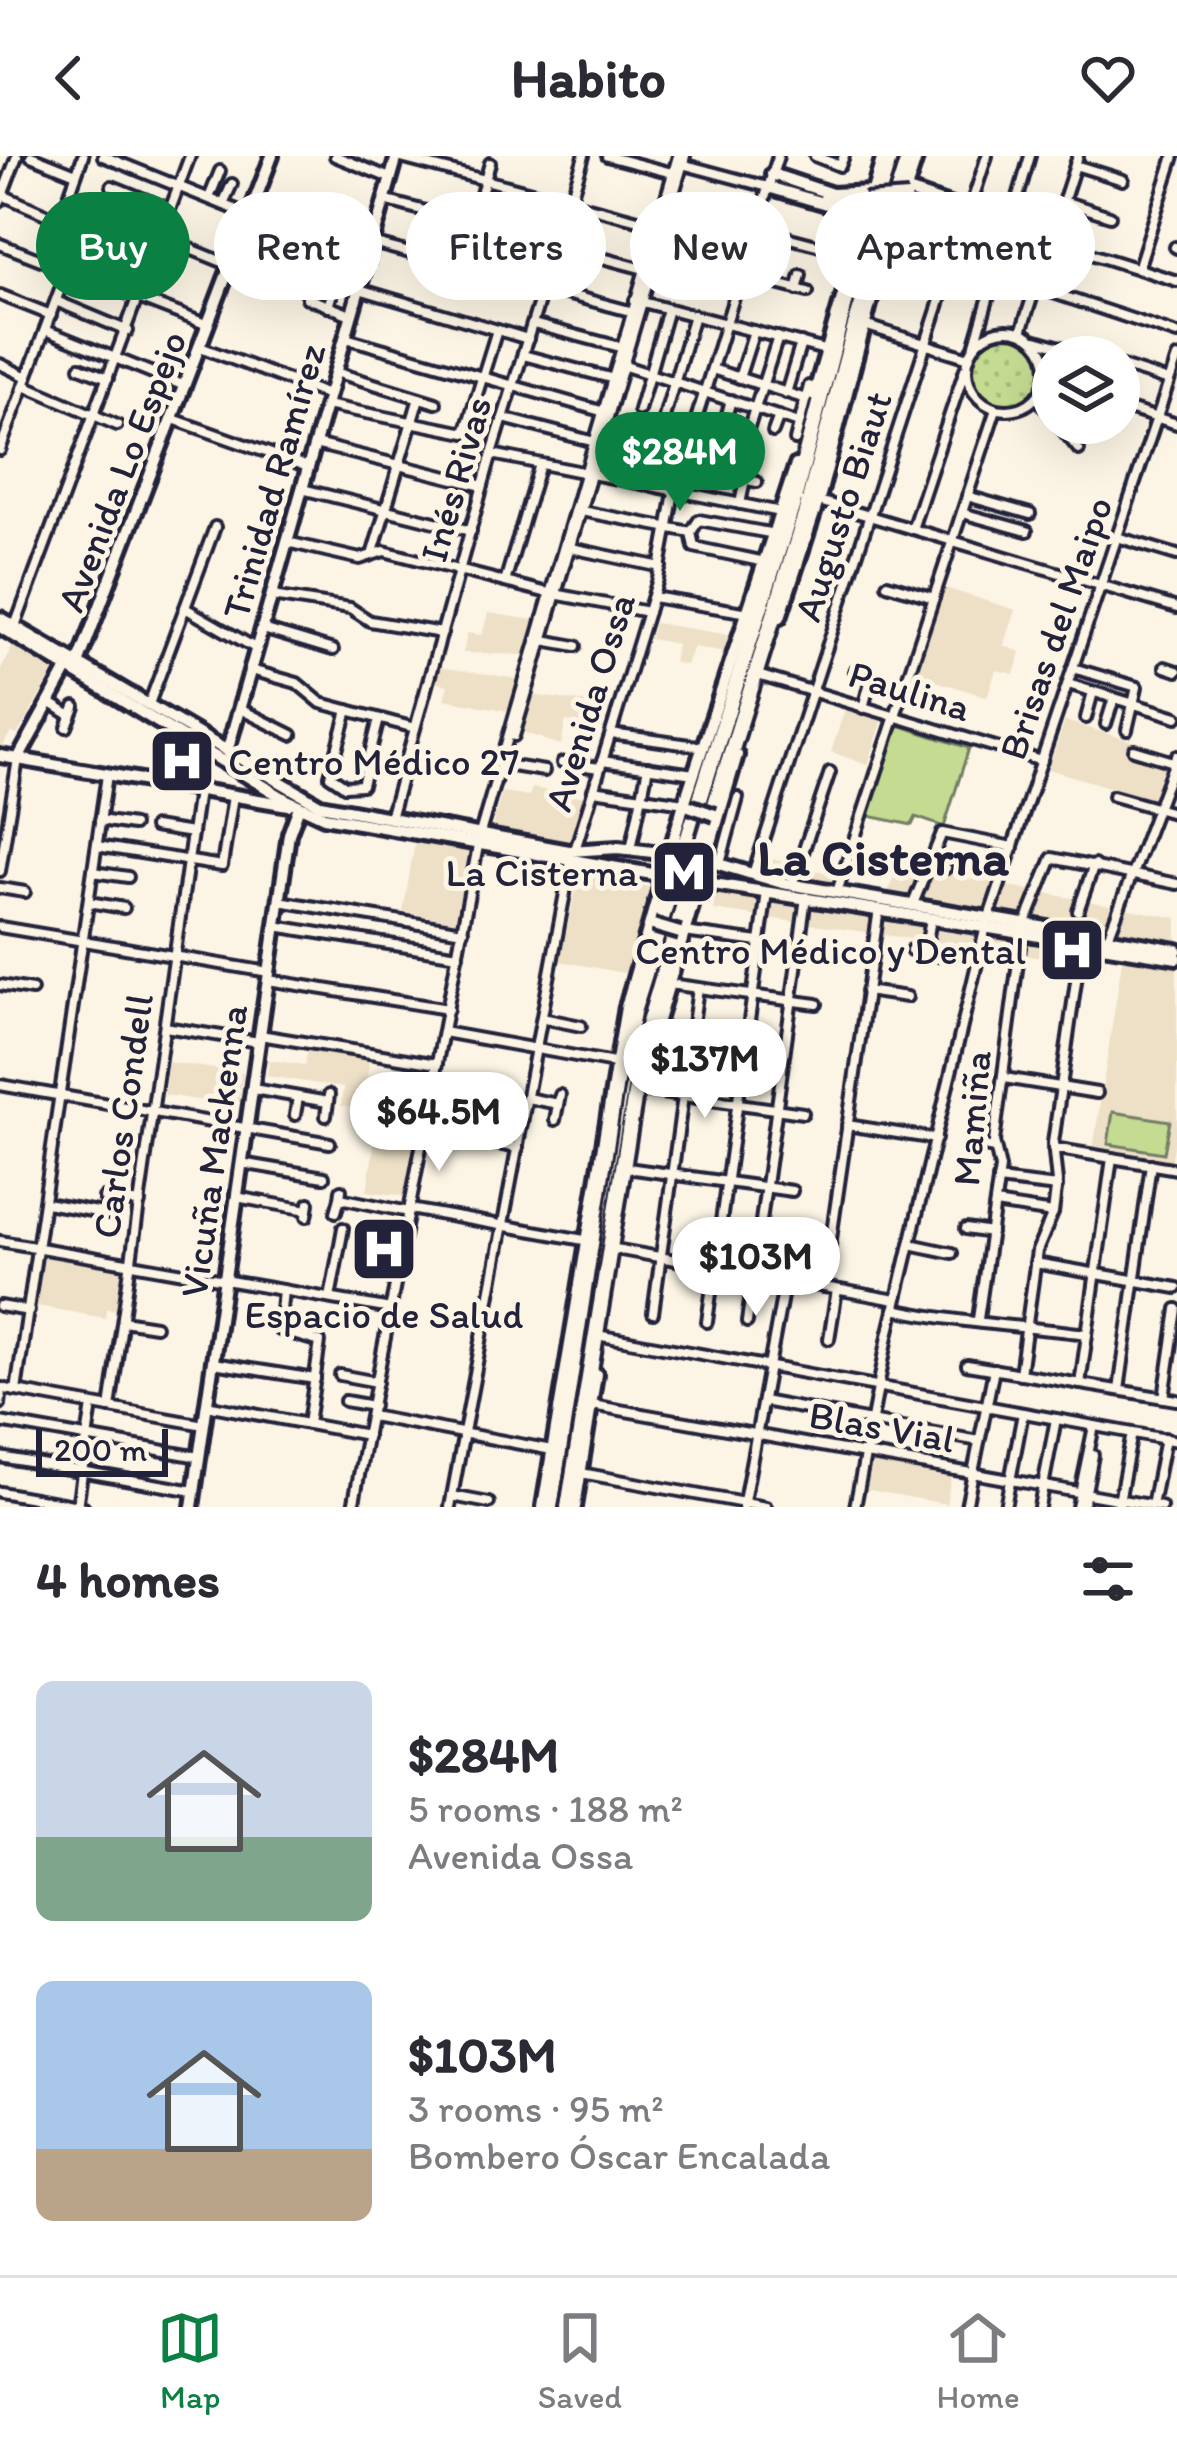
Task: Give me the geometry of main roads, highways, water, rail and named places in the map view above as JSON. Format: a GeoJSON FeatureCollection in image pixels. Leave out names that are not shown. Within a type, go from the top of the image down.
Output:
{"type":"FeatureCollection","features":[{"type":"Feature","properties":{"kind":"highway"},"geometry":{"type":"LineString","coordinates":[[571,1507],[603,1272],[646,1026],[793,511],[886,156]]}},
{"type":"Feature","properties":{"kind":"highway"},"geometry":{"type":"LineString","coordinates":[[546,1507],[616,1090],[637,994],[913,156]]}},
{"type":"Feature","properties":{"kind":"highway"},"geometry":{"type":"LineString","coordinates":[[749,613],[793,511]]}},
{"type":"Feature","properties":{"kind":"highway"},"geometry":{"type":"LineString","coordinates":[[776,626],[793,511]]}},
{"type":"Feature","properties":{"kind":"highway"},"geometry":{"type":"LineString","coordinates":[[603,1272],[628,1162]]}},
{"type":"Feature","properties":{"kind":"highway"},"geometry":{"type":"LineString","coordinates":[[579,1272],[581,1316]]}},
{"type":"Feature","properties":{"kind":"main road","name":"Avenida Lo Espejo"},"geometry":{"type":"LineString","coordinates":[[18,759],[73,666],[272,156]]}},
{"type":"Feature","properties":{"kind":"main road","name":"Trinidad Ramírez"},"geometry":{"type":"LineString","coordinates":[[222,754],[240,709],[396,156]]}},
{"type":"Feature","properties":{"kind":"main road"},"geometry":{"type":"LineString","coordinates":[[869,192],[886,156]]}},
{"type":"Feature","properties":{"kind":"main road"},"geometry":{"type":"LineString","coordinates":[[906,192],[913,156]]}},
{"type":"Feature","properties":{"kind":"main road"},"geometry":{"type":"LineString","coordinates":[[815,198],[772,183],[825,192]]}},
{"type":"Feature","properties":{"kind":"main road"},"geometry":{"type":"LineString","coordinates":[[546,1507],[614,1063],[657,892],[694,774],[775,534],[793,511],[839,300]]}},
{"type":"Feature","properties":{"kind":"main road"},"geometry":{"type":"LineString","coordinates":[[571,1507],[581,1473],[640,1090],[697,881],[819,501],[871,300]]}},
{"type":"Feature","properties":{"kind":"main road"},"geometry":{"type":"LineString","coordinates":[[7,626],[222,754],[320,805],[480,842]]}},
{"type":"Feature","properties":{"kind":"main road"},"geometry":{"type":"LineString","coordinates":[[73,666],[148,706],[299,807],[320,805]]}},
{"type":"Feature","properties":{"kind":"main road"},"geometry":{"type":"LineString","coordinates":[[0,758],[299,807],[354,826],[573,856],[717,884],[832,895]]}},
{"type":"Feature","properties":{"kind":"main road"},"geometry":{"type":"LineString","coordinates":[[686,806],[717,817]]}},
{"type":"Feature","properties":{"kind":"main road","name":"Vicuña Mackenna"},"geometry":{"type":"LineString","coordinates":[[192,1507],[291,819],[299,807]]}},
{"type":"Feature","properties":{"kind":"main road"},"geometry":{"type":"LineString","coordinates":[[652,851],[674,838]]}},
{"type":"Feature","properties":{"kind":"main road"},"geometry":{"type":"LineString","coordinates":[[711,841],[726,863]]}},
{"type":"Feature","properties":{"kind":"main road"},"geometry":{"type":"LineString","coordinates":[[573,856],[631,849],[671,854],[726,863],[832,895],[1177,954]]}},
{"type":"Feature","properties":{"kind":"main road"},"geometry":{"type":"LineString","coordinates":[[641,872],[657,892]]}},
{"type":"Feature","properties":{"kind":"main road"},"geometry":{"type":"LineString","coordinates":[[693,901],[717,884]]}},
{"type":"Feature","properties":{"kind":"main road"},"geometry":{"type":"LineString","coordinates":[[880,903],[913,904],[932,912]]}},
{"type":"Feature","properties":{"kind":"main road"},"geometry":{"type":"LineString","coordinates":[[651,921],[683,931]]}},
{"type":"Feature","properties":{"kind":"railway"},"geometry":{"type":"LineString","coordinates":[[559,1507],[627,1067],[705,802]]}},
{"type":"Feature","properties":{"kind":"place","name":"Centro Médico 27"},"geometry":{"type":"Point","coordinates":[182,761]}},
{"type":"Feature","properties":{"kind":"place","name":"La Cisterna"},"geometry":{"type":"Point","coordinates":[684,872]}},
{"type":"Feature","properties":{"kind":"place","name":"Centro Médico y Dental"},"geometry":{"type":"Point","coordinates":[1072,950]}},
{"type":"Feature","properties":{"kind":"place","name":"Espacio de Salud"},"geometry":{"type":"Point","coordinates":[384,1249]}},
{"type":"Feature","properties":{"kind":"district","name":"La Cisterna"},"geometry":{"type":"Point","coordinates":[883,857]}}]}
